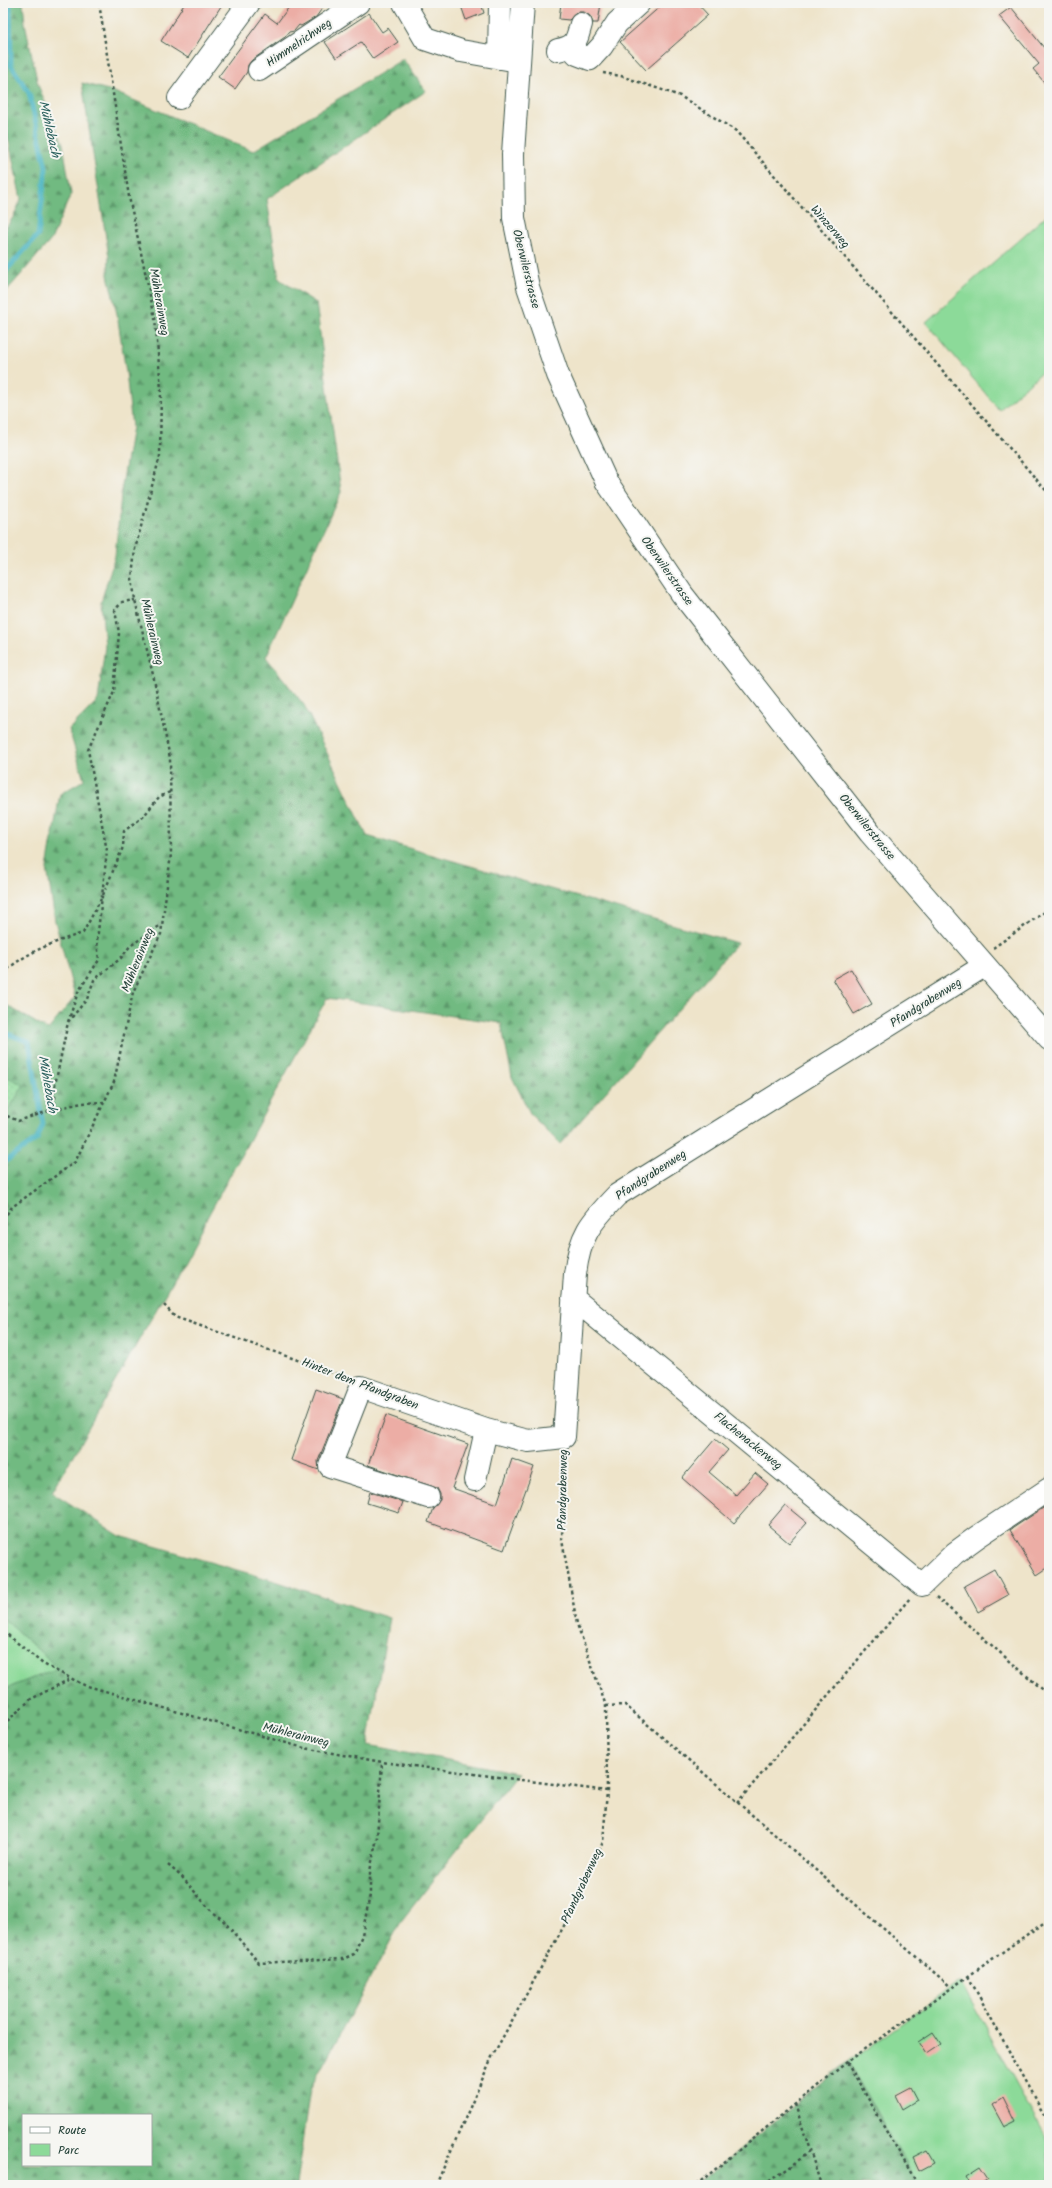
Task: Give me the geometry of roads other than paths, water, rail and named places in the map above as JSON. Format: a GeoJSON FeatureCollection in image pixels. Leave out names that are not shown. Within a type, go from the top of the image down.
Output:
{"type":"FeatureCollection","features":[{"type":"Feature","properties":{"kind":"street"},"geometry":{"type":"LineString","coordinates":[[179,98],[249,3]]}},
{"type":"Feature","properties":{"kind":"street","name":"Himmelrichweg"},"geometry":{"type":"LineString","coordinates":[[259,70],[358,3]]}},
{"type":"Feature","properties":{"kind":"street"},"geometry":{"type":"LineString","coordinates":[[404,3],[426,38],[461,51],[509,59],[500,3]]}},
{"type":"Feature","properties":{"kind":"street","name":"Oberwilerstrasse"},"geometry":{"type":"LineString","coordinates":[[523,3],[509,59],[514,218],[528,287],[558,375],[606,481],[682,594],[870,833],[1049,1039]]}},
{"type":"Feature","properties":{"kind":"street"},"geometry":{"type":"LineString","coordinates":[[581,24],[577,39],[564,49],[590,59],[602,46],[617,23],[639,3]]}},
{"type":"Feature","properties":{"kind":"street","name":"Pfandgrabenweg"},"geometry":{"type":"LineString","coordinates":[[564,1437],[573,1298],[578,1254],[585,1233],[595,1217],[617,1195],[981,962]]}},
{"type":"Feature","properties":{"kind":"street","name":"Flachenackerweg"},"geometry":{"type":"LineString","coordinates":[[573,1298],[922,1584],[956,1553],[977,1537],[1049,1489]]}},
{"type":"Feature","properties":{"kind":"street","name":"Hinter dem Pfandgraben"},"geometry":{"type":"LineString","coordinates":[[428,1497],[330,1466],[362,1387],[486,1430],[528,1441],[564,1437]]}},
{"type":"Feature","properties":{"kind":"street"},"geometry":{"type":"LineString","coordinates":[[475,1480],[486,1430]]}},
{"type":"Feature","properties":{"kind":"waterway","name":"Mühlebach"},"geometry":{"type":"LineString","coordinates":[[3,274],[38,235],[46,167],[29,93],[11,65],[10,3]]}},
{"type":"Feature","properties":{"kind":"waterway","name":"Mühlebach"},"geometry":{"type":"LineString","coordinates":[[3,1032],[29,1042],[43,1124],[37,1139],[3,1163]]}}]}
